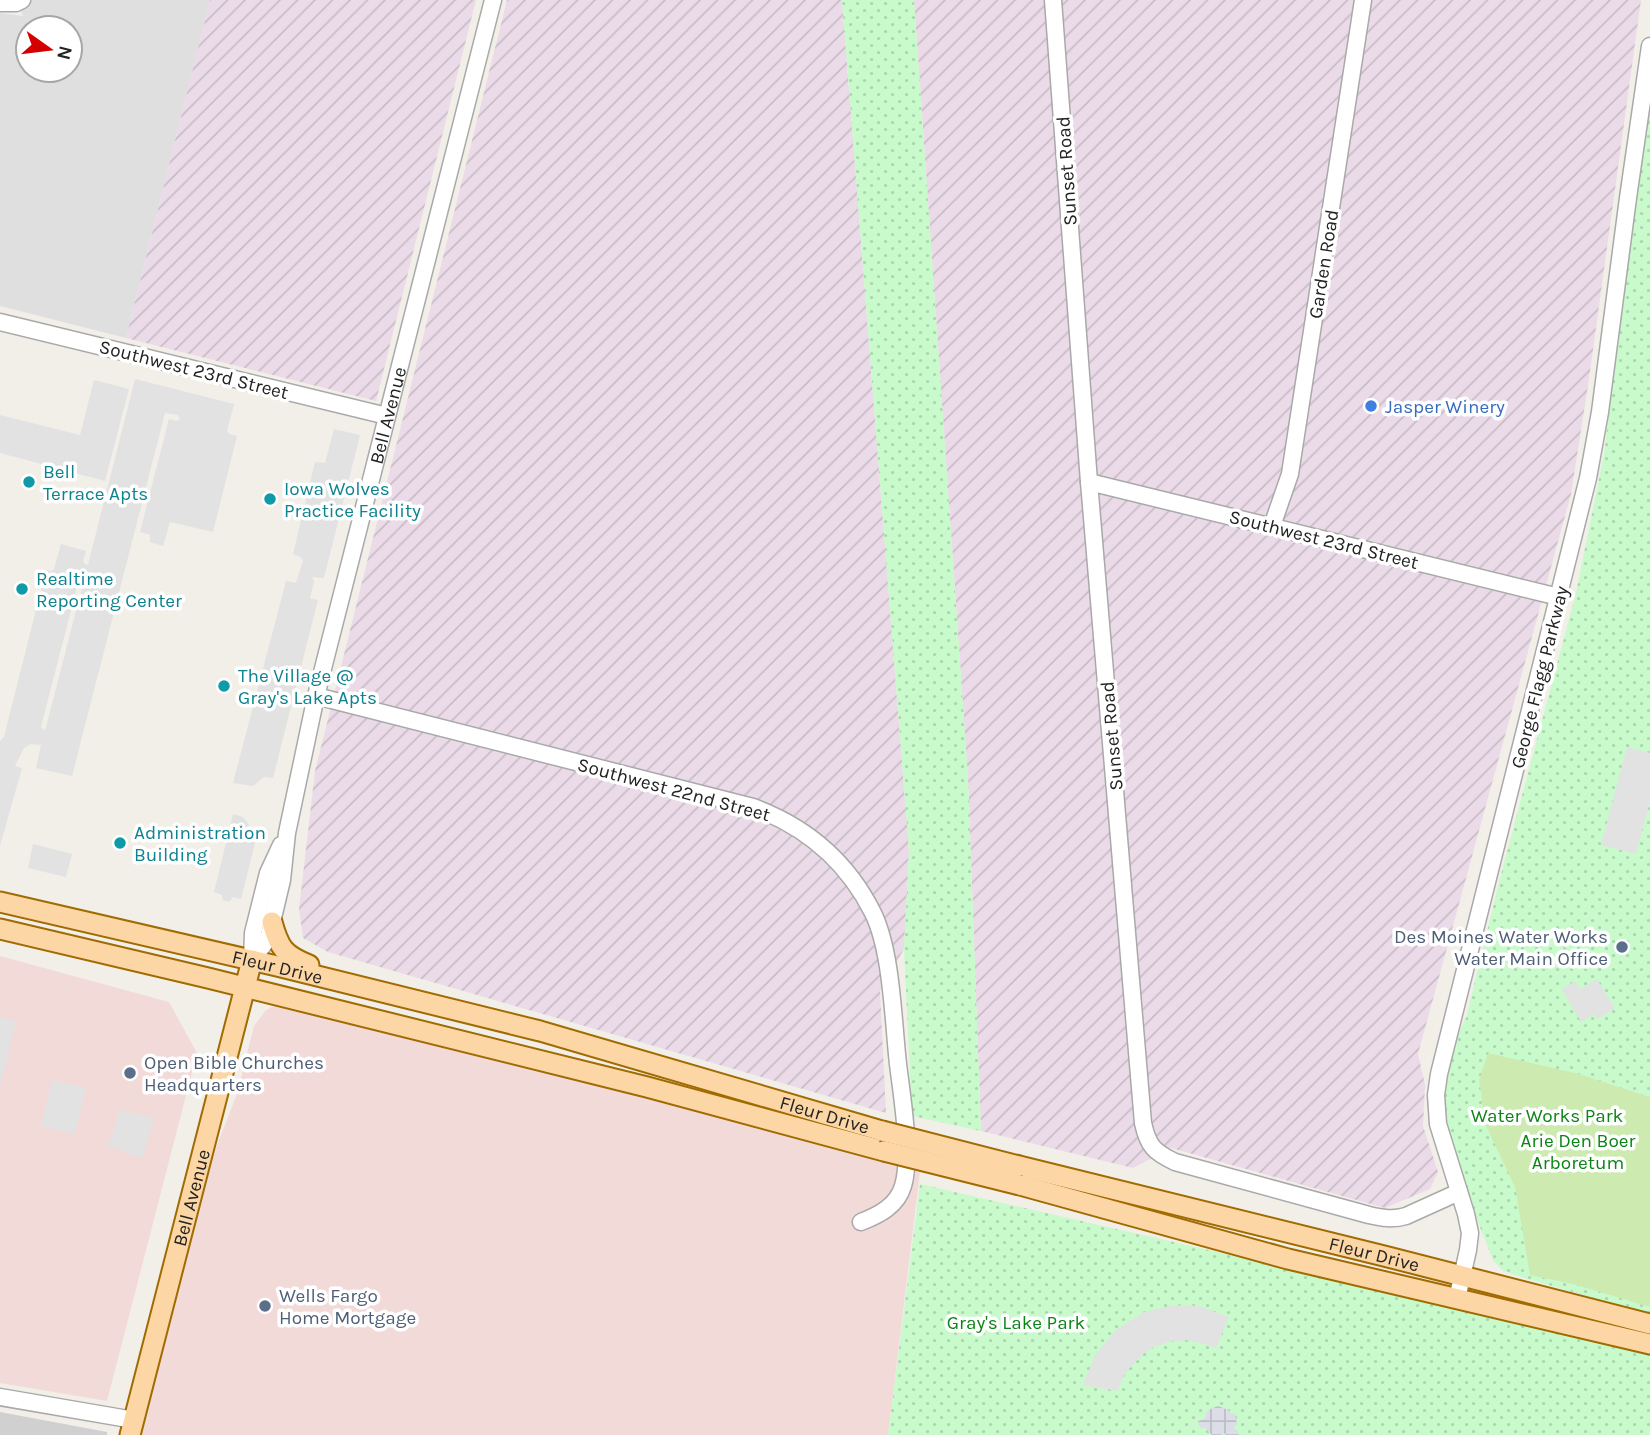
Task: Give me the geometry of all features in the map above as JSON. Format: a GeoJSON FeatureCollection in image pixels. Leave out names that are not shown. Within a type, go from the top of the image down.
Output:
{"type":"FeatureCollection","features":[{"type":"Feature","properties":{"kind":"main road","name":"Fleur Drive"},"geometry":{"type":"LineString","coordinates":[[0,902],[252,960],[540,1031],[882,1131],[1288,1259],[1650,1344]]}},
{"type":"Feature","properties":{"kind":"main road"},"geometry":{"type":"LineString","coordinates":[[272,922],[277,941],[293,959],[365,988]]}},
{"type":"Feature","properties":{"kind":"main road","name":"Fleur Drive"},"geometry":{"type":"LineString","coordinates":[[0,929],[648,1087],[884,1151],[1020,1175],[1462,1276],[1650,1324]]}},
{"type":"Feature","properties":{"kind":"main road","name":"Bell Avenue"},"geometry":{"type":"LineString","coordinates":[[132,1428],[252,960]]}},
{"type":"Feature","properties":{"kind":"street"},"geometry":{"type":"LineString","coordinates":[[0,3],[16,3],[22,0]]}},
{"type":"Feature","properties":{"kind":"street","name":"Bell Avenue"},"geometry":{"type":"LineString","coordinates":[[252,960],[268,939],[282,880],[287,833],[316,696],[494,0]]}},
{"type":"Feature","properties":{"kind":"street","name":"Sunset Road"},"geometry":{"type":"LineString","coordinates":[[1053,0],[1089,482],[1146,1138],[1152,1148],[1175,1162],[1387,1219],[1406,1216],[1459,1192]]}},
{"type":"Feature","properties":{"kind":"street","name":"Garden Road"},"geometry":{"type":"LineString","coordinates":[[1272,526],[1290,474],[1363,0]]}},
{"type":"Feature","properties":{"kind":"street","name":"George Flagg Parkway"},"geometry":{"type":"LineString","coordinates":[[1457,1299],[1470,1233],[1438,1124],[1436,1095],[1588,478],[1600,412],[1650,46]]}},
{"type":"Feature","properties":{"kind":"street","name":"Southwest 23rd Street"},"geometry":{"type":"LineString","coordinates":[[0,322],[387,416]]}},
{"type":"Feature","properties":{"kind":"street","name":"Southwest 23rd Street"},"geometry":{"type":"LineString","coordinates":[[1089,482],[1559,597]]}},
{"type":"Feature","properties":{"kind":"street","name":"Southwest 22nd Street"},"geometry":{"type":"LineString","coordinates":[[316,696],[753,807],[772,814],[808,835],[839,862],[852,878],[873,914],[880,933],[889,976],[907,1162],[902,1189],[889,1208],[861,1222]]}},
{"type":"Feature","properties":{"kind":"street","name":"Bell Avenue"},"geometry":{"type":"LineString","coordinates":[[252,960],[252,937],[268,873],[287,833]]}},
{"type":"Feature","properties":{"kind":"street"},"geometry":{"type":"LineString","coordinates":[[0,1397],[132,1428]]}},
{"type":"Feature","properties":{"kind":"shaded area"},"geometry":{"type":"Polygon","coordinates":[[[17,0],[210,0],[126,338],[0,306],[0,13],[14,15],[14,84],[84,84],[84,14],[22,14],[17,0]]]}},
{"type":"Feature","properties":{"kind":"shaded area"},"geometry":{"type":"Polygon","coordinates":[[[210,0],[476,0],[376,401],[126,338],[210,0]]]}},
{"type":"Feature","properties":{"kind":"shaded area"},"geometry":{"type":"Polygon","coordinates":[[[507,0],[842,0],[909,851],[904,949],[880,991],[886,1113],[328,952],[303,938],[299,909],[315,771],[507,0]]]}},
{"type":"Feature","properties":{"kind":"shaded area"},"geometry":{"type":"Polygon","coordinates":[[[914,0],[1641,0],[1571,494],[1418,1054],[1425,1085],[1423,1126],[1438,1172],[1430,1189],[1385,1208],[1171,1148],[1133,1168],[981,1131],[968,778],[914,0]]]}},
{"type":"Feature","properties":{"kind":"shaded area"},"geometry":{"type":"Polygon","coordinates":[[[135,379],[234,404],[227,431],[237,436],[213,532],[170,522],[163,546],[150,542],[150,535],[140,532],[169,419],[180,419],[178,415],[165,413],[72,776],[36,768],[41,745],[31,744],[24,748],[15,766],[22,768],[0,846],[0,741],[4,737],[46,570],[54,569],[61,544],[86,551],[83,561],[88,565],[135,379]],[[79,579],[41,727],[45,731],[84,580],[79,579]]]}},
{"type":"Feature","properties":{"kind":"shaded area"},"geometry":{"type":"Polygon","coordinates":[[[94,380],[129,389],[105,481],[0,453],[0,415],[80,435],[94,380]]]}},
{"type":"Feature","properties":{"kind":"shaded area"},"geometry":{"type":"Polygon","coordinates":[[[334,429],[360,435],[324,578],[312,577],[314,581],[310,598],[318,600],[273,778],[264,777],[253,786],[233,783],[286,581],[296,583],[303,560],[293,554],[315,462],[325,463],[334,429]]]}},
{"type":"Feature","properties":{"kind":"shaded area"},"geometry":{"type":"Polygon","coordinates":[[[1627,747],[1650,753],[1650,801],[1636,854],[1601,845],[1627,747]]]}},
{"type":"Feature","properties":{"kind":"shaded area"},"geometry":{"type":"Polygon","coordinates":[[[233,814],[243,817],[251,832],[257,835],[241,899],[233,897],[229,902],[214,892],[233,814]]]}},
{"type":"Feature","properties":{"kind":"shaded area"},"geometry":{"type":"Polygon","coordinates":[[[33,844],[72,854],[66,877],[28,868],[33,844]]]}},
{"type":"Feature","properties":{"kind":"shaded area"},"geometry":{"type":"Polygon","coordinates":[[[0,956],[169,1002],[197,1053],[107,1401],[0,1383],[0,956]]]}},
{"type":"Feature","properties":{"kind":"shaded area"},"geometry":{"type":"Polygon","coordinates":[[[1597,979],[1615,1008],[1597,1019],[1594,1014],[1581,1022],[1562,989],[1575,981],[1580,989],[1597,979]]]}},
{"type":"Feature","properties":{"kind":"shaded area"},"geometry":{"type":"Polygon","coordinates":[[[283,1005],[884,1151],[885,1164],[920,1172],[888,1435],[130,1435],[148,1367],[214,1153],[237,1094],[254,1026],[266,1010],[283,1005]]]}},
{"type":"Feature","properties":{"kind":"shaded area"},"geometry":{"type":"Polygon","coordinates":[[[0,1017],[16,1021],[0,1087],[0,1017]]]}},
{"type":"Feature","properties":{"kind":"shaded area"},"geometry":{"type":"Polygon","coordinates":[[[52,1080],[86,1088],[75,1134],[41,1126],[52,1080]]]}},
{"type":"Feature","properties":{"kind":"shaded area"},"geometry":{"type":"Polygon","coordinates":[[[119,1110],[154,1118],[142,1158],[107,1145],[119,1110]]]}},
{"type":"Feature","properties":{"kind":"shaded area"},"geometry":{"type":"Polygon","coordinates":[[[1183,1305],[1199,1306],[1229,1317],[1216,1348],[1186,1340],[1168,1342],[1143,1354],[1126,1372],[1117,1391],[1083,1385],[1095,1355],[1116,1330],[1144,1312],[1183,1305]]]}},
{"type":"Feature","properties":{"kind":"shaded area"},"geometry":{"type":"Polygon","coordinates":[[[1218,1406],[1235,1413],[1237,1424],[1234,1427],[1239,1435],[1212,1435],[1198,1425],[1198,1421],[1204,1419],[1208,1410],[1218,1406]]]}},
{"type":"Feature","properties":{"kind":"shaded area"},"geometry":{"type":"Polygon","coordinates":[[[0,1412],[107,1432],[107,1435],[0,1435],[0,1412]]]}},
{"type":"Feature","properties":{"kind":"green space"},"geometry":{"type":"Polygon","coordinates":[[[842,0],[914,0],[968,778],[981,1131],[912,1116],[904,949],[909,851],[842,0]]]}},
{"type":"Feature","properties":{"kind":"green space","name":"Water Works Park"},"geometry":{"type":"Polygon","coordinates":[[[1650,85],[1650,1316],[1503,1271],[1493,1260],[1451,1154],[1442,1124],[1443,1088],[1454,1042],[1466,1018],[1500,878],[1576,593],[1604,454],[1650,85]]]}},
{"type":"Feature","properties":{"kind":"green space","name":"Arie Den Boer Arboretum"},"geometry":{"type":"Polygon","coordinates":[[[1488,1053],[1579,1074],[1650,1097],[1650,1307],[1573,1284],[1530,1275],[1515,1187],[1486,1126],[1479,1080],[1488,1053]]]}},
{"type":"Feature","properties":{"kind":"green space","name":"Gray's Lake Park"},"geometry":{"type":"Polygon","coordinates":[[[920,1184],[1432,1301],[1650,1355],[1650,1435],[888,1435],[920,1184]]]}},
{"type":"Feature","properties":{"kind":"place","name":"Jasper Winery"},"geometry":{"type":"Point","coordinates":[1371,406]}},
{"type":"Feature","properties":{"kind":"place","name":"Bell Terrace Apts"},"geometry":{"type":"Point","coordinates":[29,482]}},
{"type":"Feature","properties":{"kind":"place","name":"Iowa Wolves Practice Facility"},"geometry":{"type":"Point","coordinates":[270,499]}},
{"type":"Feature","properties":{"kind":"place","name":"Realtime Reporting Center"},"geometry":{"type":"Point","coordinates":[22,589]}},
{"type":"Feature","properties":{"kind":"place","name":"The Village @ Gray's Lake Apts"},"geometry":{"type":"Point","coordinates":[224,686]}},
{"type":"Feature","properties":{"kind":"place","name":"Administration Building"},"geometry":{"type":"Point","coordinates":[120,843]}},
{"type":"Feature","properties":{"kind":"place","name":"Des Moines Water Works Water Main Office"},"geometry":{"type":"Point","coordinates":[1622,947]}},
{"type":"Feature","properties":{"kind":"place","name":"Open Bible Churches Headquarters"},"geometry":{"type":"Point","coordinates":[130,1073]}},
{"type":"Feature","properties":{"kind":"place","name":"Wells Fargo Home Mortgage"},"geometry":{"type":"Point","coordinates":[265,1306]}}]}
